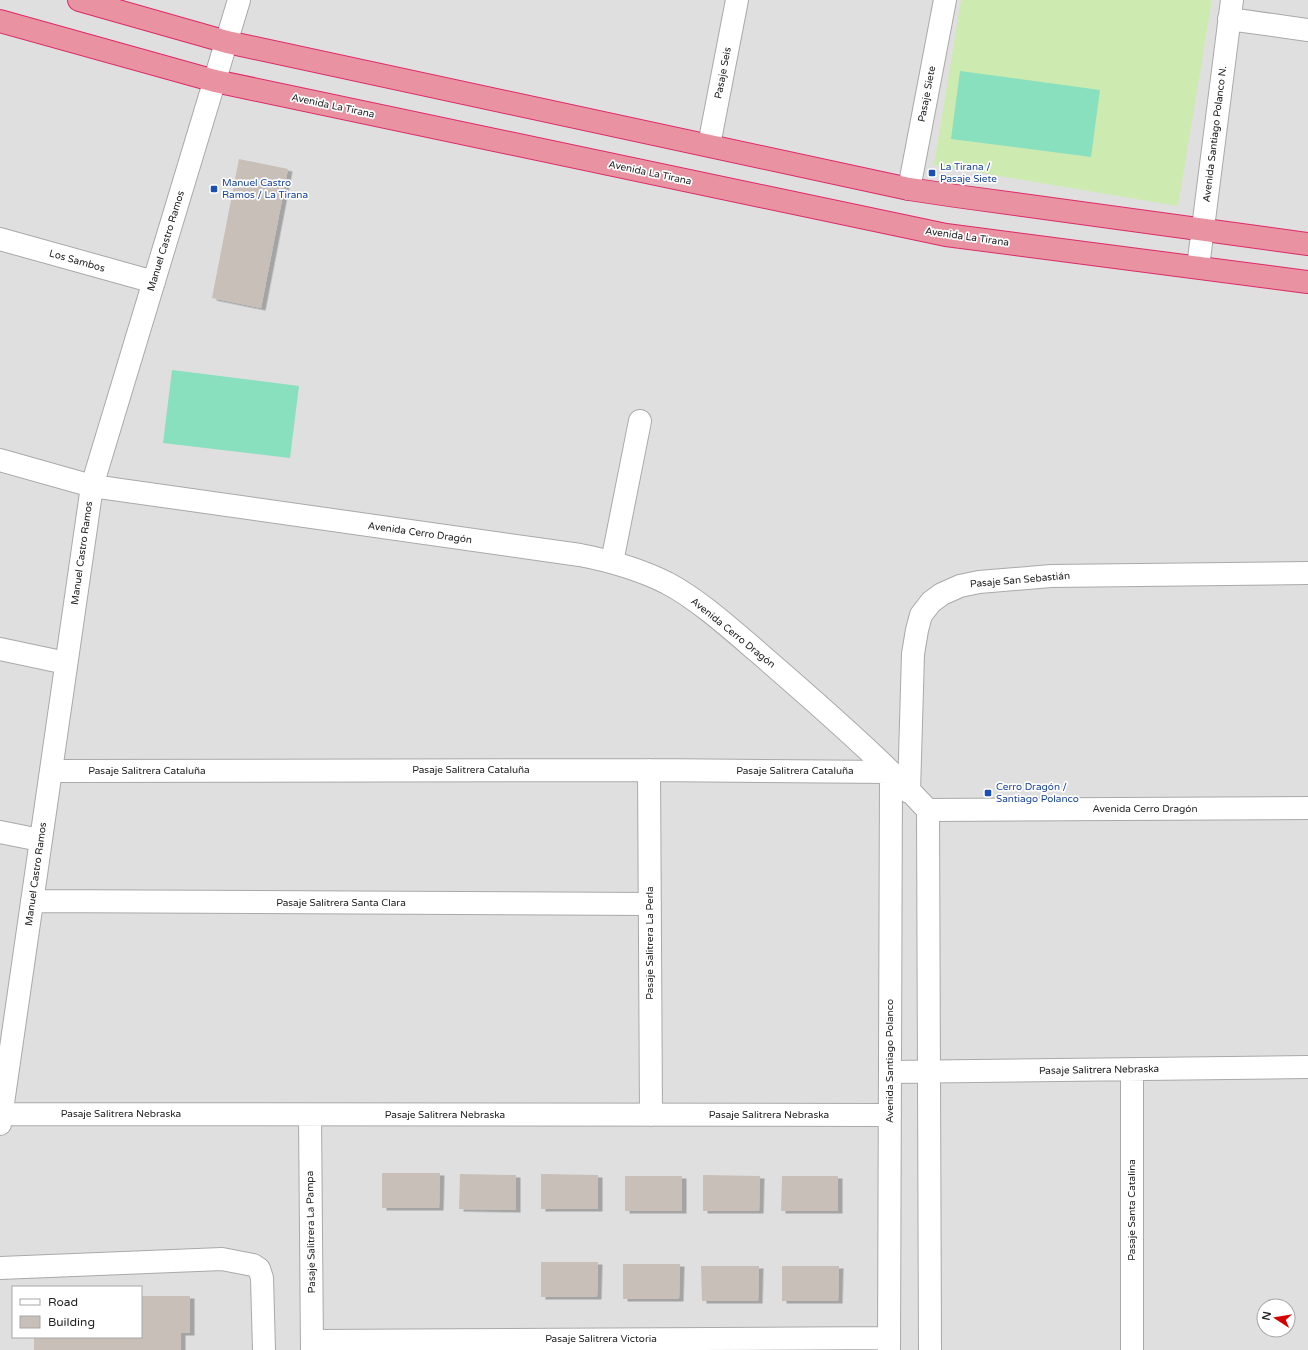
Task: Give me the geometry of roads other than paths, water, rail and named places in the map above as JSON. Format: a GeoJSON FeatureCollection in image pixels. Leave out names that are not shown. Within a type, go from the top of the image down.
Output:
{"type":"FeatureCollection","features":[{"type":"Feature","properties":{"kind":"highway"},"geometry":{"type":"LineString","coordinates":[[79,0],[227,42],[909,188],[956,196],[1308,244]]}},
{"type":"Feature","properties":{"kind":"highway","name":"Avenida La Tirana"},"geometry":{"type":"LineString","coordinates":[[0,21],[215,81],[946,235],[1308,282]]}},
{"type":"Feature","properties":{"kind":"street","name":"Manuel Castro Ramos"},"geometry":{"type":"LineString","coordinates":[[1,1119],[8,1006],[32,901],[92,486],[239,0]]}},
{"type":"Feature","properties":{"kind":"street","name":"Pasaje Seis"},"geometry":{"type":"LineString","coordinates":[[709,145],[737,0]]}},
{"type":"Feature","properties":{"kind":"street","name":"Pasaje Siete"},"geometry":{"type":"LineString","coordinates":[[909,188],[945,0]]}},
{"type":"Feature","properties":{"kind":"street"},"geometry":{"type":"LineString","coordinates":[[1231,10],[1308,30]]}},
{"type":"Feature","properties":{"kind":"street","name":"Avenida Santiago Polanco N."},"geometry":{"type":"LineString","coordinates":[[1198,267],[1231,10]]}},
{"type":"Feature","properties":{"kind":"street","name":"Los Sambos"},"geometry":{"type":"LineString","coordinates":[[0,239],[154,282]]}},
{"type":"Feature","properties":{"kind":"street"},"geometry":{"type":"LineString","coordinates":[[612,562],[640,421]]}},
{"type":"Feature","properties":{"kind":"street","name":"Avenida Cerro Dragón"},"geometry":{"type":"LineString","coordinates":[[0,460],[92,486],[565,553],[612,562],[649,575],[668,584],[692,600],[732,630],[795,683],[891,772],[928,810],[1308,808]]}},
{"type":"Feature","properties":{"kind":"street","name":"Pasaje San Sebastián"},"geometry":{"type":"LineString","coordinates":[[910,792],[913,654],[921,615],[931,602],[942,594],[960,586],[979,582],[1051,576],[1308,573]]}},
{"type":"Feature","properties":{"kind":"street"},"geometry":{"type":"LineString","coordinates":[[0,650],[66,663]]}},
{"type":"Feature","properties":{"kind":"street","name":"Pasaje Salitrera Cataluña"},"geometry":{"type":"LineString","coordinates":[[51,771],[649,770],[891,772]]}},
{"type":"Feature","properties":{"kind":"street","name":"Pasaje Salitrera La Perla"},"geometry":{"type":"LineString","coordinates":[[649,770],[651,1115]]}},
{"type":"Feature","properties":{"kind":"street","name":"Avenida Santiago Polanco"},"geometry":{"type":"LineString","coordinates":[[889,1344],[891,772]]}},
{"type":"Feature","properties":{"kind":"street"},"geometry":{"type":"LineString","coordinates":[[928,810],[930,1350]]}},
{"type":"Feature","properties":{"kind":"street"},"geometry":{"type":"LineString","coordinates":[[0,832],[40,840]]}},
{"type":"Feature","properties":{"kind":"street","name":"Pasaje Salitrera Santa Clara"},"geometry":{"type":"LineString","coordinates":[[32,901],[650,904]]}},
{"type":"Feature","properties":{"kind":"street","name":"Pasaje Salitrera Nebraska"},"geometry":{"type":"LineString","coordinates":[[890,1072],[1308,1067]]}},
{"type":"Feature","properties":{"kind":"street","name":"Pasaje Santa Catalina"},"geometry":{"type":"LineString","coordinates":[[1132,1070],[1132,1350]]}},
{"type":"Feature","properties":{"kind":"street","name":"Pasaje Salitrera Nebraska"},"geometry":{"type":"LineString","coordinates":[[1,1119],[310,1115],[890,1115]]}},
{"type":"Feature","properties":{"kind":"street","name":"Pasaje Salitrera La Pampa"},"geometry":{"type":"LineString","coordinates":[[310,1115],[312,1346]]}},
{"type":"Feature","properties":{"kind":"street"},"geometry":{"type":"LineString","coordinates":[[0,1268],[222,1259],[253,1265],[259,1269],[262,1278],[264,1350]]}},
{"type":"Feature","properties":{"kind":"street","name":"Pasaje Salitrera Victoria"},"geometry":{"type":"LineString","coordinates":[[312,1346],[889,1344]]}},
{"type":"Feature","properties":{"kind":"place","name":"La Tirana / Pasaje Siete"},"geometry":{"type":"Point","coordinates":[932,173]}},
{"type":"Feature","properties":{"kind":"place","name":"Manuel Castro Ramos / La Tirana"},"geometry":{"type":"Point","coordinates":[214,189]}},
{"type":"Feature","properties":{"kind":"place","name":"Cerro Dragón / Santiago Polanco"},"geometry":{"type":"Point","coordinates":[988,793]}}]}
